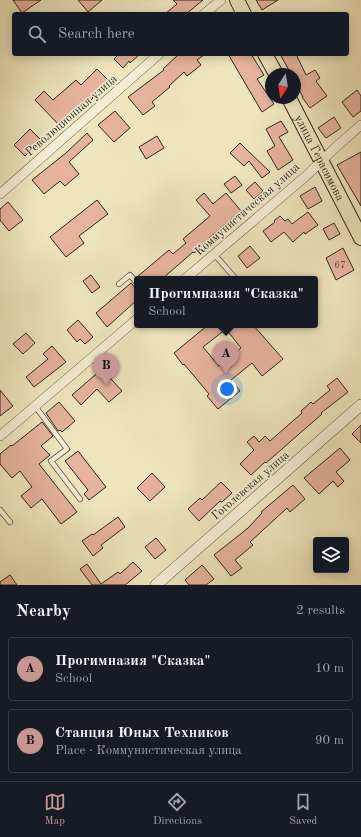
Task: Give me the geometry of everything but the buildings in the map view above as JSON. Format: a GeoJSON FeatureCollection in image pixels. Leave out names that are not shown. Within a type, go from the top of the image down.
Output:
{"type":"FeatureCollection","features":[{"type":"Feature","properties":{"kind":"main road"},"geometry":{"type":"LineString","coordinates":[[237,0],[243,12]]}},
{"type":"Feature","properties":{"kind":"main road"},"geometry":{"type":"LineString","coordinates":[[266,56],[273,68]]}},
{"type":"Feature","properties":{"kind":"main road","name":"улица Герасимова"},"geometry":{"type":"LineString","coordinates":[[292,104],[361,238]]}},
{"type":"Feature","properties":{"kind":"street"},"geometry":{"type":"LineString","coordinates":[[206,12],[221,0]]}},
{"type":"Feature","properties":{"kind":"street","name":"Революционная улица"},"geometry":{"type":"LineString","coordinates":[[0,194],[157,56]]}},
{"type":"Feature","properties":{"kind":"street","name":"Коммунистическая улица"},"geometry":{"type":"LineString","coordinates":[[188,276],[306,176],[361,125]]}},
{"type":"Feature","properties":{"kind":"street"},"geometry":{"type":"LineString","coordinates":[[0,436],[134,322]]}},
{"type":"Feature","properties":{"kind":"street","name":"Гоголевская улица"},"geometry":{"type":"LineString","coordinates":[[156,585],[361,405]]}},
{"type":"Feature","properties":{"kind":"lane"},"geometry":{"type":"LineString","coordinates":[[214,254],[233,276]]}},
{"type":"Feature","properties":{"kind":"lane"},"geometry":{"type":"LineString","coordinates":[[118,284],[130,275],[134,280]]}},
{"type":"Feature","properties":{"kind":"lane"},"geometry":{"type":"LineString","coordinates":[[35,406],[68,449],[51,462],[80,499]]}},
{"type":"Feature","properties":{"kind":"lane"},"geometry":{"type":"LineString","coordinates":[[0,510],[10,522]]}},
{"type":"Feature","properties":{"kind":"place","name":"Прогимназия \"Сказка\""},"geometry":{"type":"Point","coordinates":[226,374]}},
{"type":"Feature","properties":{"kind":"place","name":"Станция Юных Техников"},"geometry":{"type":"Point","coordinates":[106,386]}}]}
